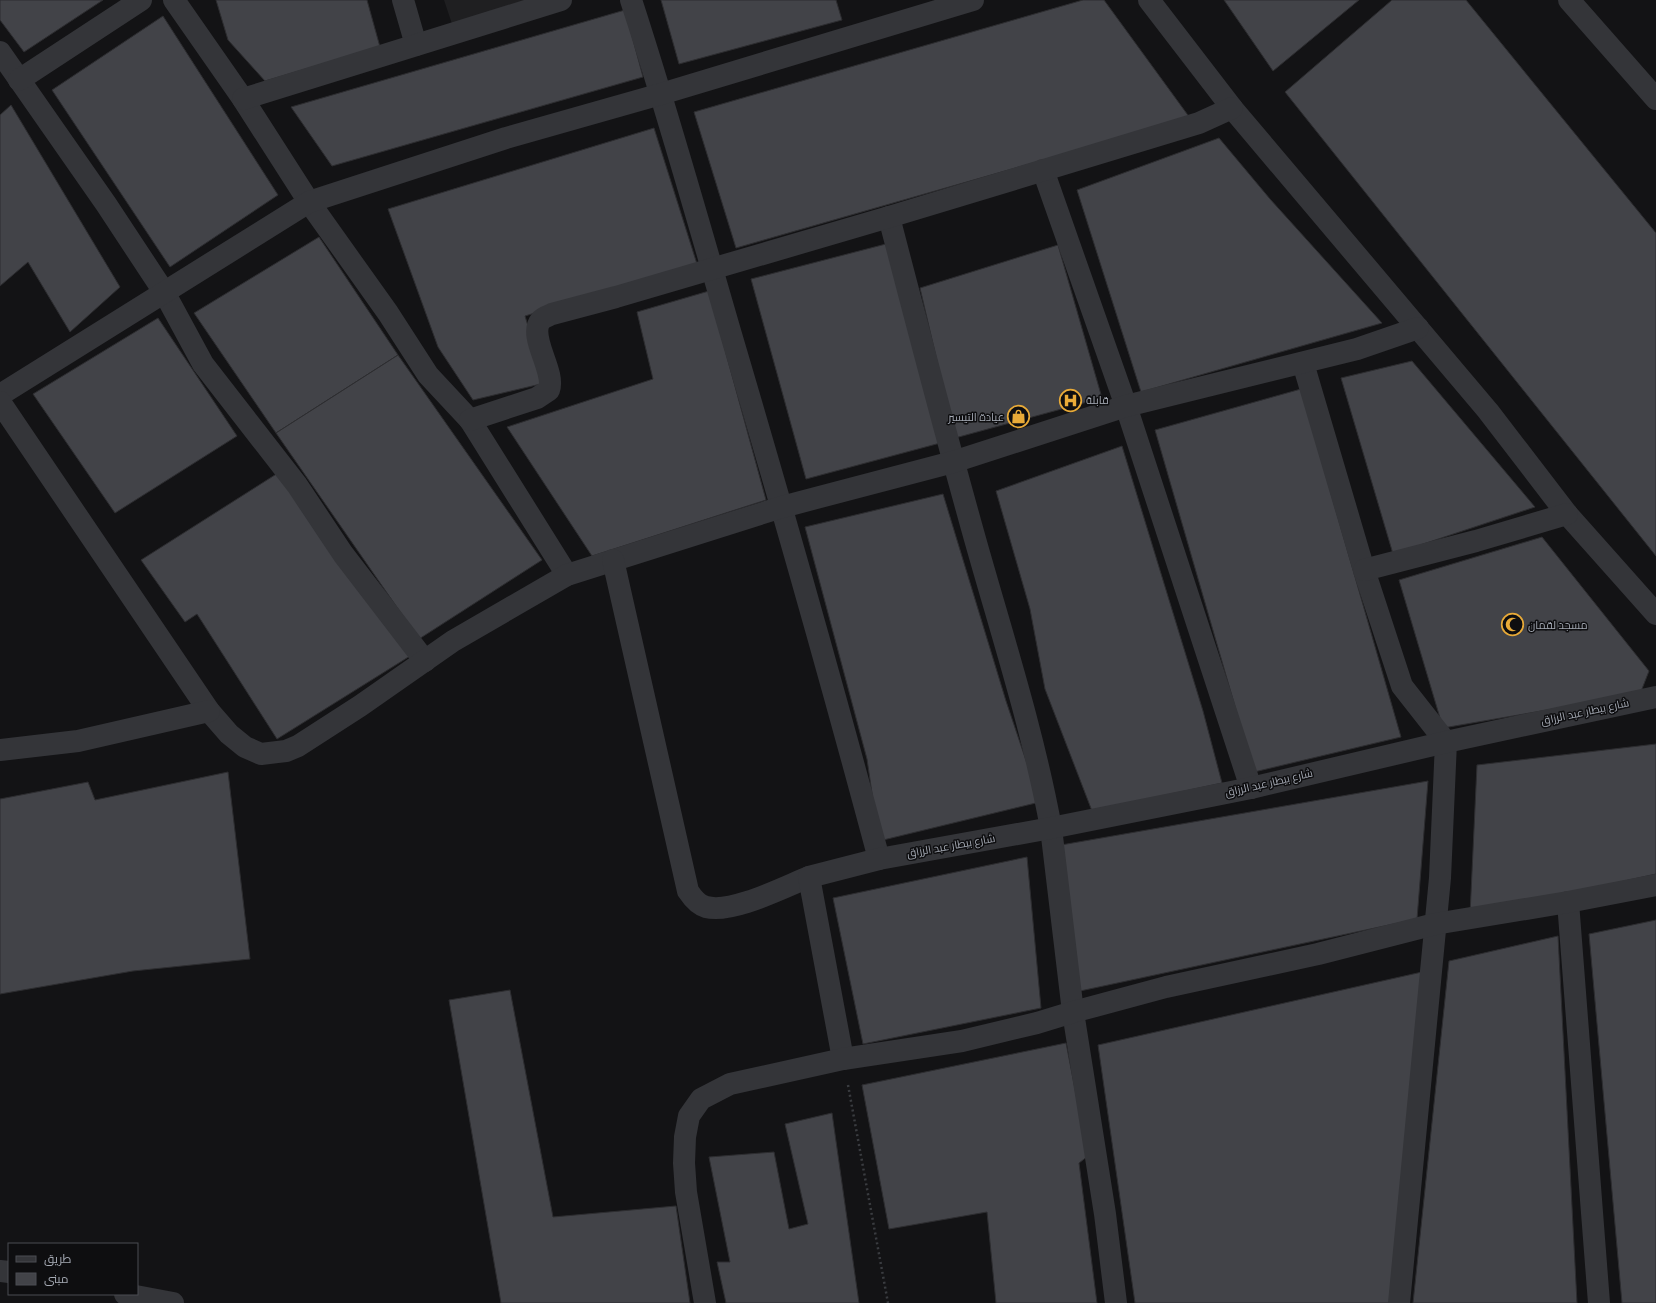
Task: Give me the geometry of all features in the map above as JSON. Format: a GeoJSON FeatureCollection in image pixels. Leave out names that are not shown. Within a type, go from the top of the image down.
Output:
{"type":"FeatureCollection","features":[{"type":"Feature","properties":{"kind":"street"},"geometry":{"type":"LineString","coordinates":[[19,80],[141,0]]}},
{"type":"Feature","properties":{"kind":"street"},"geometry":{"type":"LineString","coordinates":[[174,0],[243,98],[309,202],[388,313],[428,375],[470,420],[567,575]]}},
{"type":"Feature","properties":{"kind":"street"},"geometry":{"type":"LineString","coordinates":[[403,0],[416,45]]}},
{"type":"Feature","properties":{"kind":"street"},"geometry":{"type":"LineString","coordinates":[[243,98],[561,0]]}},
{"type":"Feature","properties":{"kind":"street"},"geometry":{"type":"LineString","coordinates":[[631,0],[661,94],[782,507],[879,859]]}},
{"type":"Feature","properties":{"kind":"street"},"geometry":{"type":"LineString","coordinates":[[0,396],[309,202],[506,138],[661,94],[973,0]]}},
{"type":"Feature","properties":{"kind":"street"},"geometry":{"type":"LineString","coordinates":[[1149,0],[1232,108],[1488,411],[1567,514],[1656,614]]}},
{"type":"Feature","properties":{"kind":"street"},"geometry":{"type":"LineString","coordinates":[[1569,0],[1656,99]]}},
{"type":"Feature","properties":{"kind":"street"},"geometry":{"type":"LineString","coordinates":[[0,52],[106,204],[164,292],[203,364],[297,485],[343,554],[425,661]]}},
{"type":"Feature","properties":{"kind":"street"},"geometry":{"type":"LineString","coordinates":[[470,420],[537,398],[549,390],[550,380],[537,332],[537,326],[543,318],[552,314],[616,297],[889,217],[1199,123],[1232,108]]}},
{"type":"Feature","properties":{"kind":"street"},"geometry":{"type":"LineString","coordinates":[[1043,170],[1126,406],[1251,788]]}},
{"type":"Feature","properties":{"kind":"street"},"geometry":{"type":"LineString","coordinates":[[889,217],[953,462],[1019,696],[1046,802],[1051,828],[1073,1012],[1105,1214],[1116,1303]]}},
{"type":"Feature","properties":{"kind":"street"},"geometry":{"type":"LineString","coordinates":[[0,402],[209,711],[229,734],[245,747],[261,754],[286,751],[298,746],[460,638],[567,575],[782,507],[953,462],[1126,406],[1357,349],[1418,328]]}},
{"type":"Feature","properties":{"kind":"street"},"geometry":{"type":"LineString","coordinates":[[1303,363],[1364,570],[1402,686],[1446,742],[1440,878],[1399,1303]]}},
{"type":"Feature","properties":{"kind":"street"},"geometry":{"type":"LineString","coordinates":[[1364,570],[1476,541],[1567,514]]}},
{"type":"Feature","properties":{"kind":"street","name":"شارع بيطار عبد الرزاق"},"geometry":{"type":"LineString","coordinates":[[612,560],[688,891],[694,899],[706,907],[724,908],[748,902],[809,877],[879,859],[1051,828],[1251,788],[1446,742],[1656,697]]}},
{"type":"Feature","properties":{"kind":"street"},"geometry":{"type":"LineString","coordinates":[[0,750],[78,741],[209,711]]}},
{"type":"Feature","properties":{"kind":"street"},"geometry":{"type":"LineString","coordinates":[[809,877],[843,1059]]}},
{"type":"Feature","properties":{"kind":"street"},"geometry":{"type":"LineString","coordinates":[[705,1303],[686,1192],[684,1163],[685,1137],[689,1116],[701,1099],[730,1084],[843,1059],[962,1041],[1037,1024],[1073,1012],[1166,987],[1318,954],[1435,924],[1568,902],[1656,885]]}},
{"type":"Feature","properties":{"kind":"street"},"geometry":{"type":"LineString","coordinates":[[1568,902],[1599,1303]]}},
{"type":"Feature","properties":{"kind":"street"},"geometry":{"type":"LineString","coordinates":[[130,1295],[173,1303]]}},
{"type":"Feature","properties":{"kind":"path"},"geometry":{"type":"LineString","coordinates":[[843,1059],[888,1303]]}},
{"type":"Feature","properties":{"kind":"shaded area"},"geometry":{"type":"Polygon","coordinates":[[[444,0],[526,0],[455,33],[444,0]]]}},
{"type":"Feature","properties":{"kind":"building"},"geometry":{"type":"Polygon","coordinates":[[[0,0],[103,0],[24,52],[0,20],[0,0]]]}},
{"type":"Feature","properties":{"kind":"building"},"geometry":{"type":"Polygon","coordinates":[[[216,0],[367,0],[380,47],[265,81],[228,40],[216,0]]]}},
{"type":"Feature","properties":{"kind":"building"},"geometry":{"type":"Polygon","coordinates":[[[661,0],[836,0],[842,20],[679,64],[661,0]]]}},
{"type":"Feature","properties":{"kind":"building"},"geometry":{"type":"Polygon","coordinates":[[[1083,0],[1104,0],[1190,118],[736,248],[694,112],[1083,0]]]}},
{"type":"Feature","properties":{"kind":"building"},"geometry":{"type":"Polygon","coordinates":[[[1224,0],[1359,0],[1273,71],[1224,0]]]}},
{"type":"Feature","properties":{"kind":"building"},"geometry":{"type":"Polygon","coordinates":[[[1392,0],[1466,0],[1656,233],[1656,556],[1285,92],[1392,0]]]}},
{"type":"Feature","properties":{"kind":"building"},"geometry":{"type":"Polygon","coordinates":[[[625,10],[643,77],[332,166],[291,107],[625,10]]]}},
{"type":"Feature","properties":{"kind":"building"},"geometry":{"type":"Polygon","coordinates":[[[163,16],[278,195],[170,267],[52,90],[163,16]]]}},
{"type":"Feature","properties":{"kind":"building"},"geometry":{"type":"Polygon","coordinates":[[[11,105],[120,287],[70,332],[28,262],[0,286],[0,115],[11,105]]]}},
{"type":"Feature","properties":{"kind":"building"},"geometry":{"type":"Polygon","coordinates":[[[654,128],[697,264],[525,316],[545,383],[473,400],[438,347],[388,209],[654,128]]]}},
{"type":"Feature","properties":{"kind":"building"},"geometry":{"type":"Polygon","coordinates":[[[1219,138],[1270,199],[1382,323],[1141,392],[1077,190],[1219,138]]]}},
{"type":"Feature","properties":{"kind":"building"},"geometry":{"type":"Polygon","coordinates":[[[319,237],[398,355],[276,433],[194,313],[319,237]]]}},
{"type":"Feature","properties":{"kind":"building"},"geometry":{"type":"Polygon","coordinates":[[[886,244],[944,442],[806,479],[751,279],[886,244]]]}},
{"type":"Feature","properties":{"kind":"building"},"geometry":{"type":"Polygon","coordinates":[[[1058,245],[1102,398],[955,438],[920,288],[1058,245]]]}},
{"type":"Feature","properties":{"kind":"building"},"geometry":{"type":"Polygon","coordinates":[[[709,291],[766,500],[592,556],[507,427],[653,379],[637,312],[709,291]]]}},
{"type":"Feature","properties":{"kind":"building"},"geometry":{"type":"Polygon","coordinates":[[[158,318],[237,436],[115,513],[33,394],[158,318]]]}},
{"type":"Feature","properties":{"kind":"building"},"geometry":{"type":"Polygon","coordinates":[[[398,355],[542,560],[419,639],[276,433],[398,355]]]}},
{"type":"Feature","properties":{"kind":"building"},"geometry":{"type":"Polygon","coordinates":[[[1412,361],[1535,507],[1393,554],[1341,378],[1412,361]]]}},
{"type":"Feature","properties":{"kind":"building"},"geometry":{"type":"Polygon","coordinates":[[[1301,389],[1401,737],[1254,772],[1155,430],[1301,389]]]}},
{"type":"Feature","properties":{"kind":"building"},"geometry":{"type":"Polygon","coordinates":[[[1122,446],[1203,711],[1222,783],[1092,811],[1045,689],[1030,609],[996,491],[1122,446]]]}},
{"type":"Feature","properties":{"kind":"building"},"geometry":{"type":"Polygon","coordinates":[[[278,473],[410,656],[277,739],[197,614],[185,622],[141,560],[278,473]]]}},
{"type":"Feature","properties":{"kind":"building"},"geometry":{"type":"Polygon","coordinates":[[[943,494],[1006,701],[1040,802],[879,841],[867,759],[805,527],[943,494]]]}},
{"type":"Feature","properties":{"kind":"building","name":"مسجد لقمان"},"geometry":{"type":"Polygon","coordinates":[[[1542,537],[1649,671],[1640,694],[1443,728],[1399,580],[1542,537]]]}},
{"type":"Feature","properties":{"kind":"building"},"geometry":{"type":"Polygon","coordinates":[[[1656,744],[1656,874],[1470,915],[1477,765],[1656,744]]]}},
{"type":"Feature","properties":{"kind":"building"},"geometry":{"type":"Polygon","coordinates":[[[228,772],[250,959],[133,971],[0,994],[0,799],[88,782],[95,800],[228,772]]]}},
{"type":"Feature","properties":{"kind":"building"},"geometry":{"type":"Polygon","coordinates":[[[1428,781],[1417,919],[1080,991],[1061,845],[1428,781]]]}},
{"type":"Feature","properties":{"kind":"building"},"geometry":{"type":"Polygon","coordinates":[[[1027,857],[1041,1008],[863,1044],[833,898],[1027,857]]]}},
{"type":"Feature","properties":{"kind":"building"},"geometry":{"type":"Polygon","coordinates":[[[1656,920],[1656,1303],[1622,1303],[1589,934],[1656,920]]]}},
{"type":"Feature","properties":{"kind":"building"},"geometry":{"type":"Polygon","coordinates":[[[1558,936],[1577,1303],[1413,1303],[1449,961],[1558,936]]]}},
{"type":"Feature","properties":{"kind":"building"},"geometry":{"type":"Polygon","coordinates":[[[1422,972],[1393,1303],[1135,1303],[1098,1045],[1422,972]]]}},
{"type":"Feature","properties":{"kind":"building"},"geometry":{"type":"Polygon","coordinates":[[[510,990],[553,1217],[676,1206],[690,1303],[501,1303],[449,1000],[510,990]]]}},
{"type":"Feature","properties":{"kind":"building"},"geometry":{"type":"Polygon","coordinates":[[[1066,1043],[1088,1156],[1079,1163],[1097,1303],[996,1303],[987,1212],[889,1229],[862,1085],[1066,1043]]]}},
{"type":"Feature","properties":{"kind":"building"},"geometry":{"type":"Polygon","coordinates":[[[832,1113],[859,1303],[726,1303],[717,1262],[730,1262],[709,1157],[774,1152],[789,1229],[808,1224],[785,1124],[832,1113]]]}},
{"type":"Feature","properties":{"kind":"place","name":"قابلة"},"geometry":{"type":"Point","coordinates":[1070,400]}},
{"type":"Feature","properties":{"kind":"place","name":"عيادة التيسير"},"geometry":{"type":"Point","coordinates":[1019,417]}},
{"type":"Feature","properties":{"kind":"place","name":"مسجد لقمان"},"geometry":{"type":"Point","coordinates":[1513,625]}}]}
